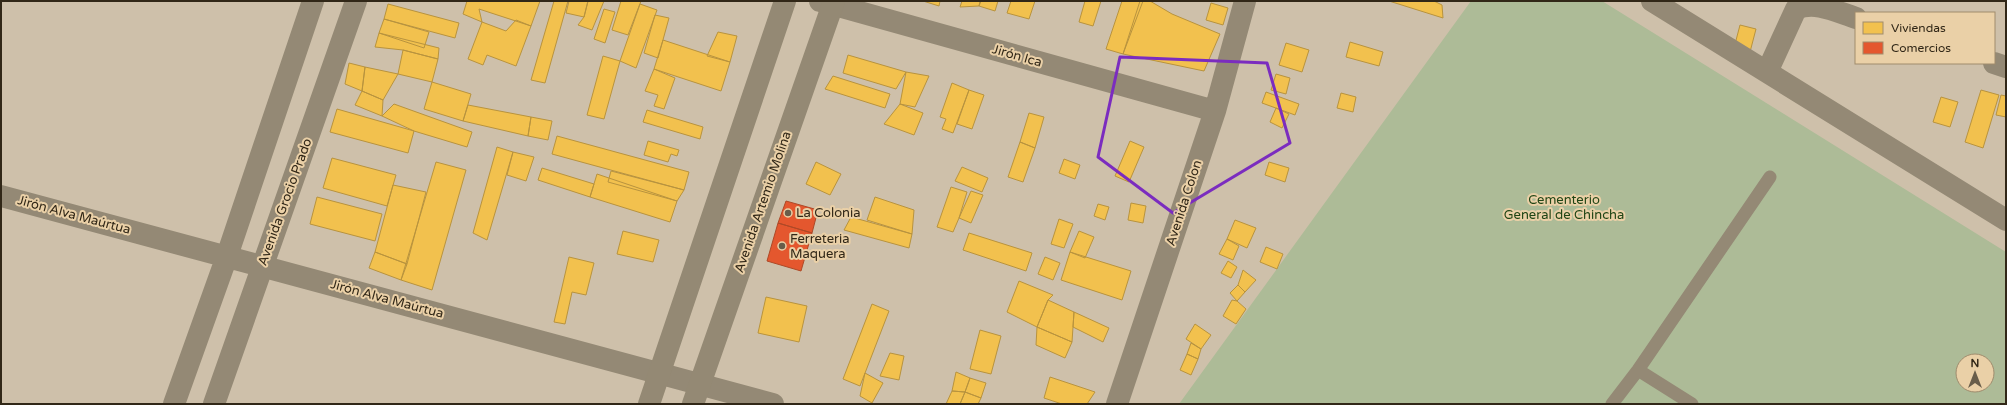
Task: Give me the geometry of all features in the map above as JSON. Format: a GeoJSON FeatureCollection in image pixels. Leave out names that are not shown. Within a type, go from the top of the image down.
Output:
{"type":"FeatureCollection","features":[{"type":"Feature","properties":{"kind":"street"},"geometry":{"type":"LineString","coordinates":[[174,404],[227,256],[313,1]]}},
{"type":"Feature","properties":{"kind":"street","name":"Avenida Grocio Prado"},"geometry":{"type":"LineString","coordinates":[[214,404],[356,1]]}},
{"type":"Feature","properties":{"kind":"street"},"geometry":{"type":"LineString","coordinates":[[649,404],[785,1]]}},
{"type":"Feature","properties":{"kind":"street","name":"Avenida Colon"},"geometry":{"type":"LineString","coordinates":[[1117,404],[1215,111],[1245,1]]}},
{"type":"Feature","properties":{"kind":"street"},"geometry":{"type":"LineString","coordinates":[[1652,1],[2006,220]]}},
{"type":"Feature","properties":{"kind":"street","name":"Jirón Ica"},"geometry":{"type":"LineString","coordinates":[[829,2],[1215,111]]}},
{"type":"Feature","properties":{"kind":"street","name":"Avenida Artemio Molina"},"geometry":{"type":"LineString","coordinates":[[696,394],[829,2]]}},
{"type":"Feature","properties":{"kind":"street"},"geometry":{"type":"LineString","coordinates":[[1767,72],[1796,9],[1804,5],[1815,4],[1855,18]]}},
{"type":"Feature","properties":{"kind":"street"},"geometry":{"type":"LineString","coordinates":[[1995,63],[2006,66]]}},
{"type":"Feature","properties":{"kind":"street","name":"Jirón Alva Maúrtua"},"geometry":{"type":"LineString","coordinates":[[1,196],[263,265],[660,373],[696,394],[773,404]]}},
{"type":"Feature","properties":{"kind":"lane"},"geometry":{"type":"LineString","coordinates":[[1612,404],[1638,370],[1770,177]]}},
{"type":"Feature","properties":{"kind":"lane"},"geometry":{"type":"LineString","coordinates":[[1638,370],[1692,404]]}},
{"type":"Feature","properties":{"kind":"highlighted area"},"geometry":{"type":"Polygon","coordinates":[[[1120,57],[1267,63],[1290,143],[1173,213],[1098,157],[1120,57]]]}},
{"type":"Feature","properties":{"kind":"green space","name":"Cementerio General de Chincha"},"geometry":{"type":"Polygon","coordinates":[[[1471,1],[1602,1],[2006,252],[2006,404],[1179,404],[1471,1]]]}},
{"type":"Feature","properties":{"kind":"building: Viviendas"},"geometry":{"type":"Polygon","coordinates":[[[467,1],[540,1],[531,26],[479,9],[482,22],[463,14],[467,1]]]}},
{"type":"Feature","properties":{"kind":"building: Viviendas"},"geometry":{"type":"Polygon","coordinates":[[[554,1],[568,1],[545,83],[531,80],[554,1]]]}},
{"type":"Feature","properties":{"kind":"building: Viviendas"},"geometry":{"type":"Polygon","coordinates":[[[569,1],[588,1],[584,17],[566,13],[569,1]]]}},
{"type":"Feature","properties":{"kind":"building: Viviendas"},"geometry":{"type":"Polygon","coordinates":[[[588,1],[604,1],[592,30],[578,25],[584,17],[588,1]]]}},
{"type":"Feature","properties":{"kind":"building: Viviendas"},"geometry":{"type":"Polygon","coordinates":[[[621,1],[641,1],[628,35],[612,30],[621,1]]]}},
{"type":"Feature","properties":{"kind":"building: Viviendas"},"geometry":{"type":"Polygon","coordinates":[[[923,1],[940,1],[939,6],[923,1]]]}},
{"type":"Feature","properties":{"kind":"building: Viviendas"},"geometry":{"type":"Polygon","coordinates":[[[962,1],[981,1],[979,6],[960,7],[962,1]]]}},
{"type":"Feature","properties":{"kind":"building: Viviendas"},"geometry":{"type":"Polygon","coordinates":[[[980,1],[998,1],[995,11],[979,6],[980,1]]]}},
{"type":"Feature","properties":{"kind":"building: Viviendas"},"geometry":{"type":"Polygon","coordinates":[[[1011,1],[1035,1],[1029,19],[1007,13],[1011,1]]]}},
{"type":"Feature","properties":{"kind":"building: Viviendas"},"geometry":{"type":"Polygon","coordinates":[[[1085,1],[1101,1],[1093,26],[1079,22],[1085,1]]]}},
{"type":"Feature","properties":{"kind":"building: Viviendas"},"geometry":{"type":"Polygon","coordinates":[[[1122,1],[1143,1],[1123,54],[1106,49],[1122,1]]]}},
{"type":"Feature","properties":{"kind":"building: Viviendas"},"geometry":{"type":"Polygon","coordinates":[[[1140,1],[1150,1],[1172,14],[1220,34],[1204,71],[1123,54],[1140,1]]]}},
{"type":"Feature","properties":{"kind":"building: Viviendas"},"geometry":{"type":"Polygon","coordinates":[[[1389,1],[1434,1],[1442,5],[1443,18],[1389,1]]]}},
{"type":"Feature","properties":{"kind":"building: Viviendas"},"geometry":{"type":"Polygon","coordinates":[[[1211,3],[1228,8],[1223,25],[1206,20],[1211,3]]]}},
{"type":"Feature","properties":{"kind":"building: Viviendas"},"geometry":{"type":"Polygon","coordinates":[[[388,4],[459,23],[455,38],[384,19],[388,4]]]}},
{"type":"Feature","properties":{"kind":"building: Viviendas"},"geometry":{"type":"Polygon","coordinates":[[[640,4],[657,10],[636,68],[620,61],[640,4]]]}},
{"type":"Feature","properties":{"kind":"building: Viviendas"},"geometry":{"type":"Polygon","coordinates":[[[604,9],[615,12],[605,43],[594,39],[604,9]]]}},
{"type":"Feature","properties":{"kind":"building: Viviendas"},"geometry":{"type":"Polygon","coordinates":[[[655,15],[669,18],[658,58],[644,53],[655,15]]]}},
{"type":"Feature","properties":{"kind":"building: Viviendas"},"geometry":{"type":"Polygon","coordinates":[[[384,19],[429,32],[424,48],[379,33],[384,19]]]}},
{"type":"Feature","properties":{"kind":"building: Viviendas"},"geometry":{"type":"Polygon","coordinates":[[[516,20],[531,26],[516,66],[487,55],[483,65],[468,59],[482,22],[506,31],[516,20]]]}},
{"type":"Feature","properties":{"kind":"building: Viviendas"},"geometry":{"type":"Polygon","coordinates":[[[1740,25],[1756,29],[1750,52],[1734,48],[1740,25]]]}},
{"type":"Feature","properties":{"kind":"building: Viviendas"},"geometry":{"type":"Polygon","coordinates":[[[718,32],[737,36],[730,62],[707,56],[718,32]]]}},
{"type":"Feature","properties":{"kind":"building: Viviendas"},"geometry":{"type":"Polygon","coordinates":[[[379,33],[439,48],[438,59],[403,50],[375,47],[379,33]]]}},
{"type":"Feature","properties":{"kind":"building: Viviendas"},"geometry":{"type":"Polygon","coordinates":[[[663,40],[730,62],[721,91],[654,69],[663,40]]]}},
{"type":"Feature","properties":{"kind":"building: Viviendas"},"geometry":{"type":"Polygon","coordinates":[[[1350,42],[1383,52],[1379,66],[1346,57],[1350,42]]]}},
{"type":"Feature","properties":{"kind":"building: Viviendas"},"geometry":{"type":"Polygon","coordinates":[[[1286,43],[1309,50],[1302,72],[1279,65],[1286,43]]]}},
{"type":"Feature","properties":{"kind":"building: Viviendas"},"geometry":{"type":"Polygon","coordinates":[[[403,50],[438,59],[432,82],[398,74],[403,50]]]}},
{"type":"Feature","properties":{"kind":"building: Viviendas"},"geometry":{"type":"Polygon","coordinates":[[[848,55],[906,72],[896,89],[843,73],[848,55]]]}},
{"type":"Feature","properties":{"kind":"building: Viviendas"},"geometry":{"type":"Polygon","coordinates":[[[603,56],[620,61],[604,119],[587,115],[603,56]]]}},
{"type":"Feature","properties":{"kind":"building: Viviendas"},"geometry":{"type":"Polygon","coordinates":[[[349,63],[365,67],[362,91],[345,84],[349,63]]]}},
{"type":"Feature","properties":{"kind":"building: Viviendas"},"geometry":{"type":"Polygon","coordinates":[[[365,67],[398,74],[383,100],[362,91],[365,67]]]}},
{"type":"Feature","properties":{"kind":"building: Viviendas"},"geometry":{"type":"Polygon","coordinates":[[[654,69],[675,78],[664,109],[654,106],[658,95],[645,91],[654,69]]]}},
{"type":"Feature","properties":{"kind":"building: Viviendas"},"geometry":{"type":"Polygon","coordinates":[[[906,72],[929,76],[915,107],[900,104],[906,72]]]}},
{"type":"Feature","properties":{"kind":"building: Viviendas"},"geometry":{"type":"Polygon","coordinates":[[[1276,74],[1290,78],[1286,94],[1271,90],[1276,74]]]}},
{"type":"Feature","properties":{"kind":"building: Viviendas"},"geometry":{"type":"Polygon","coordinates":[[[833,76],[890,94],[885,108],[825,89],[833,76]]]}},
{"type":"Feature","properties":{"kind":"building: Viviendas"},"geometry":{"type":"Polygon","coordinates":[[[432,82],[471,94],[463,121],[424,109],[432,82]]]}},
{"type":"Feature","properties":{"kind":"building: Viviendas"},"geometry":{"type":"Polygon","coordinates":[[[952,83],[969,90],[953,133],[942,129],[946,119],[940,117],[952,83]]]}},
{"type":"Feature","properties":{"kind":"building: Viviendas"},"geometry":{"type":"Polygon","coordinates":[[[969,90],[984,95],[972,129],[957,124],[969,90]]]}},
{"type":"Feature","properties":{"kind":"building: Viviendas"},"geometry":{"type":"Polygon","coordinates":[[[1981,90],[1999,95],[1983,148],[1965,142],[1981,90]]]}},
{"type":"Feature","properties":{"kind":"building: Viviendas"},"geometry":{"type":"Polygon","coordinates":[[[362,91],[383,100],[382,116],[355,105],[362,91]]]}},
{"type":"Feature","properties":{"kind":"building: Viviendas"},"geometry":{"type":"Polygon","coordinates":[[[1266,92],[1299,104],[1295,115],[1262,103],[1266,92]]]}},
{"type":"Feature","properties":{"kind":"building: Viviendas"},"geometry":{"type":"Polygon","coordinates":[[[1341,93],[1356,97],[1353,112],[1337,108],[1341,93]]]}},
{"type":"Feature","properties":{"kind":"building: Viviendas"},"geometry":{"type":"Polygon","coordinates":[[[2001,95],[2006,96],[2006,117],[1996,115],[2001,95]]]}},
{"type":"Feature","properties":{"kind":"building: Viviendas"},"geometry":{"type":"Polygon","coordinates":[[[1941,97],[1958,102],[1950,127],[1933,122],[1941,97]]]}},
{"type":"Feature","properties":{"kind":"building: Viviendas"},"geometry":{"type":"Polygon","coordinates":[[[394,104],[472,132],[467,147],[414,131],[382,116],[394,104]]]}},
{"type":"Feature","properties":{"kind":"building: Viviendas"},"geometry":{"type":"Polygon","coordinates":[[[900,104],[923,113],[914,135],[884,124],[900,104]]]}},
{"type":"Feature","properties":{"kind":"building: Viviendas"},"geometry":{"type":"Polygon","coordinates":[[[468,105],[531,117],[528,136],[463,121],[468,105]]]}},
{"type":"Feature","properties":{"kind":"building: Viviendas"},"geometry":{"type":"Polygon","coordinates":[[[1276,108],[1289,114],[1282,128],[1270,122],[1276,108]]]}},
{"type":"Feature","properties":{"kind":"building: Viviendas"},"geometry":{"type":"Polygon","coordinates":[[[337,109],[414,131],[408,153],[330,132],[337,109]]]}},
{"type":"Feature","properties":{"kind":"building: Viviendas"},"geometry":{"type":"Polygon","coordinates":[[[647,110],[703,127],[700,139],[643,122],[647,110]]]}},
{"type":"Feature","properties":{"kind":"building: Viviendas"},"geometry":{"type":"Polygon","coordinates":[[[1029,113],[1044,117],[1035,148],[1020,142],[1029,113]]]}},
{"type":"Feature","properties":{"kind":"building: Viviendas"},"geometry":{"type":"Polygon","coordinates":[[[531,117],[552,121],[548,140],[528,136],[531,117]]]}},
{"type":"Feature","properties":{"kind":"building: Viviendas"},"geometry":{"type":"Polygon","coordinates":[[[557,136],[689,172],[684,190],[552,154],[557,136]]]}},
{"type":"Feature","properties":{"kind":"building: Viviendas"},"geometry":{"type":"Polygon","coordinates":[[[648,141],[679,150],[677,156],[671,154],[668,162],[644,155],[648,141]]]}},
{"type":"Feature","properties":{"kind":"building: Viviendas"},"geometry":{"type":"Polygon","coordinates":[[[1130,141],[1144,147],[1129,182],[1115,176],[1130,141]]]}},
{"type":"Feature","properties":{"kind":"building: Viviendas"},"geometry":{"type":"Polygon","coordinates":[[[1020,142],[1035,148],[1023,182],[1008,177],[1020,142]]]}},
{"type":"Feature","properties":{"kind":"building: Viviendas"},"geometry":{"type":"Polygon","coordinates":[[[497,147],[513,152],[487,240],[473,233],[497,147]]]}},
{"type":"Feature","properties":{"kind":"building: Viviendas"},"geometry":{"type":"Polygon","coordinates":[[[513,152],[534,157],[526,181],[507,175],[513,152]]]}},
{"type":"Feature","properties":{"kind":"building: Viviendas"},"geometry":{"type":"Polygon","coordinates":[[[332,158],[396,175],[387,206],[323,188],[332,158]]]}},
{"type":"Feature","properties":{"kind":"building: Viviendas"},"geometry":{"type":"Polygon","coordinates":[[[1064,159],[1080,165],[1075,179],[1059,173],[1064,159]]]}},
{"type":"Feature","properties":{"kind":"building: Viviendas"},"geometry":{"type":"Polygon","coordinates":[[[436,162],[466,170],[432,290],[401,280],[436,162]]]}},
{"type":"Feature","properties":{"kind":"building: Viviendas"},"geometry":{"type":"Polygon","coordinates":[[[816,162],[841,174],[830,195],[806,184],[816,162]]]}},
{"type":"Feature","properties":{"kind":"building: Viviendas"},"geometry":{"type":"Polygon","coordinates":[[[1269,162],[1289,168],[1285,182],[1265,175],[1269,162]]]}},
{"type":"Feature","properties":{"kind":"building: Viviendas"},"geometry":{"type":"Polygon","coordinates":[[[962,167],[988,178],[982,192],[955,181],[962,167]]]}},
{"type":"Feature","properties":{"kind":"building: Viviendas"},"geometry":{"type":"Polygon","coordinates":[[[542,168],[594,184],[590,197],[538,180],[542,168]]]}},
{"type":"Feature","properties":{"kind":"building: Viviendas"},"geometry":{"type":"Polygon","coordinates":[[[611,171],[684,190],[677,201],[608,182],[611,171]]]}},
{"type":"Feature","properties":{"kind":"building: Viviendas"},"geometry":{"type":"Polygon","coordinates":[[[597,174],[677,201],[670,222],[590,197],[597,174]]]}},
{"type":"Feature","properties":{"kind":"building: Viviendas"},"geometry":{"type":"Polygon","coordinates":[[[393,185],[426,192],[407,264],[375,252],[393,185]]]}},
{"type":"Feature","properties":{"kind":"building: Viviendas"},"geometry":{"type":"Polygon","coordinates":[[[951,187],[967,192],[953,232],[937,227],[951,187]]]}},
{"type":"Feature","properties":{"kind":"building: Viviendas"},"geometry":{"type":"Polygon","coordinates":[[[971,191],[983,195],[971,223],[959,218],[971,191]]]}},
{"type":"Feature","properties":{"kind":"building: Viviendas"},"geometry":{"type":"Polygon","coordinates":[[[317,197],[382,214],[375,241],[310,224],[317,197]]]}},
{"type":"Feature","properties":{"kind":"building: Viviendas"},"geometry":{"type":"Polygon","coordinates":[[[875,197],[914,210],[912,234],[867,220],[875,197]]]}},
{"type":"Feature","properties":{"kind":"building: Viviendas"},"geometry":{"type":"Polygon","coordinates":[[[1131,203],[1146,206],[1143,223],[1128,220],[1131,203]]]}},
{"type":"Feature","properties":{"kind":"building: Viviendas"},"geometry":{"type":"Polygon","coordinates":[[[1098,204],[1109,207],[1105,220],[1094,216],[1098,204]]]}},
{"type":"Feature","properties":{"kind":"building: Viviendas"},"geometry":{"type":"Polygon","coordinates":[[[851,217],[912,234],[909,248],[844,230],[851,217]]]}},
{"type":"Feature","properties":{"kind":"building: Viviendas"},"geometry":{"type":"Polygon","coordinates":[[[1059,219],[1073,224],[1064,248],[1051,244],[1059,219]]]}},
{"type":"Feature","properties":{"kind":"building: Viviendas"},"geometry":{"type":"Polygon","coordinates":[[[1235,220],[1256,228],[1247,248],[1227,239],[1235,220]]]}},
{"type":"Feature","properties":{"kind":"building: Viviendas"},"geometry":{"type":"Polygon","coordinates":[[[623,231],[659,240],[653,262],[617,254],[623,231]]]}},
{"type":"Feature","properties":{"kind":"building: Viviendas"},"geometry":{"type":"Polygon","coordinates":[[[1079,231],[1094,237],[1085,258],[1070,252],[1079,231]]]}},
{"type":"Feature","properties":{"kind":"building: Viviendas"},"geometry":{"type":"Polygon","coordinates":[[[969,233],[1032,253],[1026,271],[963,250],[969,233]]]}},
{"type":"Feature","properties":{"kind":"building: Viviendas"},"geometry":{"type":"Polygon","coordinates":[[[1227,239],[1239,246],[1233,260],[1219,254],[1227,239]]]}},
{"type":"Feature","properties":{"kind":"building: Viviendas"},"geometry":{"type":"Polygon","coordinates":[[[1266,247],[1283,254],[1277,269],[1260,262],[1266,247]]]}},
{"type":"Feature","properties":{"kind":"building: Viviendas"},"geometry":{"type":"Polygon","coordinates":[[[375,252],[407,264],[401,280],[369,268],[375,252]]]}},
{"type":"Feature","properties":{"kind":"building: Viviendas"},"geometry":{"type":"Polygon","coordinates":[[[1070,252],[1131,271],[1122,300],[1061,280],[1070,252]]]}},
{"type":"Feature","properties":{"kind":"building: Viviendas"},"geometry":{"type":"Polygon","coordinates":[[[569,257],[594,263],[586,295],[572,292],[565,324],[554,322],[569,257]]]}},
{"type":"Feature","properties":{"kind":"building: Viviendas"},"geometry":{"type":"Polygon","coordinates":[[[1045,257],[1060,263],[1053,280],[1038,274],[1045,257]]]}},
{"type":"Feature","properties":{"kind":"building: Viviendas"},"geometry":{"type":"Polygon","coordinates":[[[1228,261],[1237,267],[1231,278],[1221,273],[1228,261]]]}},
{"type":"Feature","properties":{"kind":"building: Viviendas"},"geometry":{"type":"Polygon","coordinates":[[[1243,270],[1256,280],[1245,292],[1238,285],[1243,270]]]}},
{"type":"Feature","properties":{"kind":"building: Viviendas"},"geometry":{"type":"Polygon","coordinates":[[[1019,281],[1053,295],[1048,300],[1037,327],[1007,312],[1019,281]]]}},
{"type":"Feature","properties":{"kind":"building: Viviendas"},"geometry":{"type":"Polygon","coordinates":[[[1238,285],[1245,292],[1237,301],[1230,293],[1238,285]]]}},
{"type":"Feature","properties":{"kind":"building: Viviendas"},"geometry":{"type":"Polygon","coordinates":[[[766,297],[807,306],[799,342],[758,333],[766,297]]]}},
{"type":"Feature","properties":{"kind":"building: Viviendas"},"geometry":{"type":"Polygon","coordinates":[[[1048,300],[1074,312],[1072,342],[1037,327],[1048,300]]]}},
{"type":"Feature","properties":{"kind":"building: Viviendas"},"geometry":{"type":"Polygon","coordinates":[[[1232,300],[1237,301],[1246,309],[1236,324],[1223,316],[1232,300]]]}},
{"type":"Feature","properties":{"kind":"building: Viviendas"},"geometry":{"type":"Polygon","coordinates":[[[872,304],[889,311],[860,386],[843,379],[872,304]]]}},
{"type":"Feature","properties":{"kind":"building: Viviendas"},"geometry":{"type":"Polygon","coordinates":[[[1074,312],[1109,328],[1103,342],[1073,327],[1074,312]]]}},
{"type":"Feature","properties":{"kind":"building: Viviendas"},"geometry":{"type":"Polygon","coordinates":[[[1195,324],[1211,335],[1201,349],[1186,339],[1195,324]]]}},
{"type":"Feature","properties":{"kind":"building: Viviendas"},"geometry":{"type":"Polygon","coordinates":[[[1037,327],[1072,342],[1065,358],[1036,345],[1037,327]]]}},
{"type":"Feature","properties":{"kind":"building: Viviendas"},"geometry":{"type":"Polygon","coordinates":[[[980,330],[1001,336],[991,374],[970,369],[980,330]]]}},
{"type":"Feature","properties":{"kind":"building: Viviendas"},"geometry":{"type":"Polygon","coordinates":[[[1191,343],[1201,349],[1198,359],[1187,354],[1191,343]]]}},
{"type":"Feature","properties":{"kind":"building: Viviendas"},"geometry":{"type":"Polygon","coordinates":[[[890,353],[904,356],[899,380],[880,376],[890,353]]]}},
{"type":"Feature","properties":{"kind":"building: Viviendas"},"geometry":{"type":"Polygon","coordinates":[[[1187,354],[1198,359],[1191,375],[1180,370],[1187,354]]]}},
{"type":"Feature","properties":{"kind":"building: Viviendas"},"geometry":{"type":"Polygon","coordinates":[[[956,372],[970,378],[965,392],[952,391],[956,372]]]}},
{"type":"Feature","properties":{"kind":"building: Viviendas"},"geometry":{"type":"Polygon","coordinates":[[[865,373],[883,383],[872,403],[860,396],[865,373]]]}},
{"type":"Feature","properties":{"kind":"building: Viviendas"},"geometry":{"type":"Polygon","coordinates":[[[1050,377],[1095,392],[1087,404],[1062,404],[1044,398],[1050,377]]]}},
{"type":"Feature","properties":{"kind":"building: Viviendas"},"geometry":{"type":"Polygon","coordinates":[[[970,378],[986,383],[981,398],[965,392],[970,378]]]}},
{"type":"Feature","properties":{"kind":"building: Viviendas"},"geometry":{"type":"Polygon","coordinates":[[[952,391],[965,392],[960,404],[946,404],[952,391]]]}},
{"type":"Feature","properties":{"kind":"building: Viviendas"},"geometry":{"type":"Polygon","coordinates":[[[965,392],[981,398],[978,404],[960,404],[965,392]]]}},
{"type":"Feature","properties":{"kind":"building: Comercios"},"geometry":{"type":"Polygon","coordinates":[[[786,201],[818,210],[812,233],[778,223],[786,201]]]}},
{"type":"Feature","properties":{"kind":"building: Comercios"},"geometry":{"type":"Polygon","coordinates":[[[778,223],[812,233],[801,271],[767,261],[778,223]]]}},
{"type":"Feature","properties":{"kind":"place","name":"La Colonia"},"geometry":{"type":"Point","coordinates":[788,213]}},
{"type":"Feature","properties":{"kind":"place","name":"Ferreteria Maquera"},"geometry":{"type":"Point","coordinates":[782,246]}}]}
